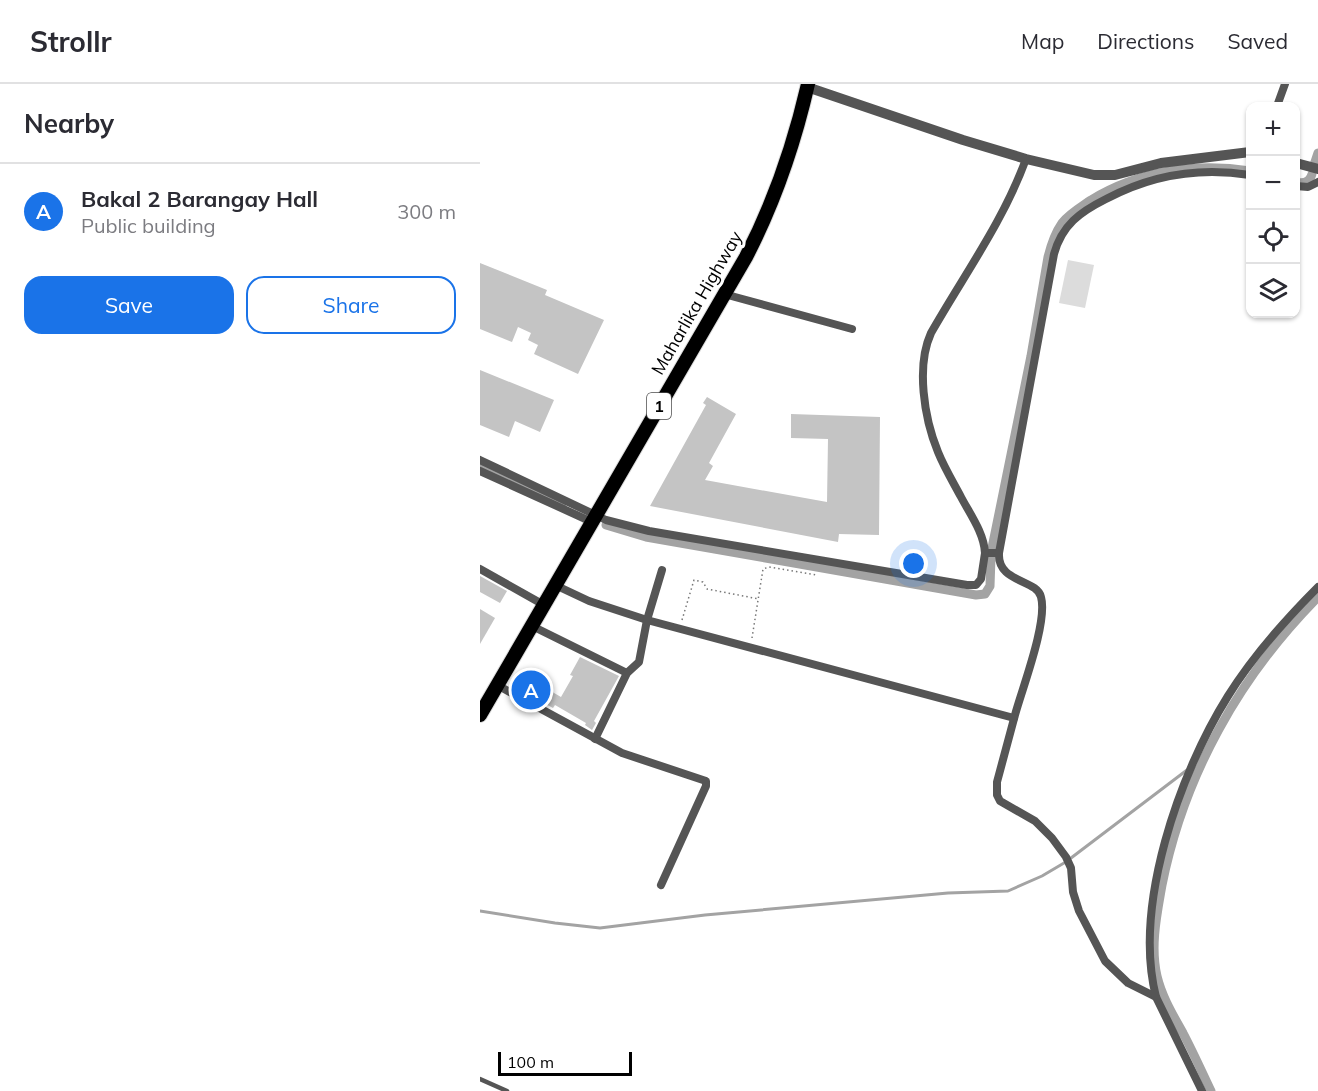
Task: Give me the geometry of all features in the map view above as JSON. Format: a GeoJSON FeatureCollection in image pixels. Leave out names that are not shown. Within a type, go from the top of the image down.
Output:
{"type":"FeatureCollection","features":[{"type":"Feature","properties":{"kind":"highway","name":"Maharlika Highway"},"geometry":{"type":"LineString","coordinates":[[480,714],[746,256],[771,206],[794,143],[808,85]]}},
{"type":"Feature","properties":{"kind":"street"},"geometry":{"type":"LineString","coordinates":[[1278,102],[1285,84]]}},
{"type":"Feature","properties":{"kind":"street"},"geometry":{"type":"LineString","coordinates":[[808,85],[963,140],[1026,159],[1085,173],[1107,176],[1161,163],[1246,154]]}},
{"type":"Feature","properties":{"kind":"street"},"geometry":{"type":"LineString","coordinates":[[480,471],[594,518],[649,531],[976,585],[981,579],[985,553],[981,535],[936,448],[929,424],[922,367],[931,333],[996,226],[1015,189],[1026,159]]}},
{"type":"Feature","properties":{"kind":"street"},"geometry":{"type":"LineString","coordinates":[[1300,164],[1318,169]]}},
{"type":"Feature","properties":{"kind":"street"},"geometry":{"type":"LineString","coordinates":[[1156,997],[1128,983],[1104,961],[1079,911],[1073,892],[1071,868],[1066,856],[1035,821],[1008,807],[998,798],[997,785],[1038,632],[1041,599],[1036,590],[1017,581],[1006,572],[1000,562],[999,553],[1054,255],[1064,229],[1086,210],[1143,182],[1197,172],[1246,174]]}},
{"type":"Feature","properties":{"kind":"street"},"geometry":{"type":"LineString","coordinates":[[1300,186],[1308,187],[1318,182]]}},
{"type":"Feature","properties":{"kind":"street"},"geometry":{"type":"LineString","coordinates":[[724,294],[852,329]]}},
{"type":"Feature","properties":{"kind":"street"},"geometry":{"type":"LineString","coordinates":[[480,460],[594,518]]}},
{"type":"Feature","properties":{"kind":"street"},"geometry":{"type":"LineString","coordinates":[[985,553],[999,553]]}},
{"type":"Feature","properties":{"kind":"street"},"geometry":{"type":"LineString","coordinates":[[480,569],[544,605]]}},
{"type":"Feature","properties":{"kind":"street"},"geometry":{"type":"LineString","coordinates":[[595,739],[627,673],[639,662],[647,620],[662,570]]}},
{"type":"Feature","properties":{"kind":"street"},"geometry":{"type":"LineString","coordinates":[[555,585],[589,601],[647,620],[1014,718]]}},
{"type":"Feature","properties":{"kind":"street"},"geometry":{"type":"LineString","coordinates":[[1202,1091],[1156,997],[1149,950],[1150,924],[1156,886],[1170,828],[1196,757],[1216,717],[1240,678],[1268,641],[1318,587]]}},
{"type":"Feature","properties":{"kind":"street"},"geometry":{"type":"LineString","coordinates":[[532,626],[627,673]]}},
{"type":"Feature","properties":{"kind":"street"},"geometry":{"type":"LineString","coordinates":[[497,685],[632,757],[703,779],[706,783],[661,885]]}},
{"type":"Feature","properties":{"kind":"lane"},"geometry":{"type":"LineString","coordinates":[[480,1078],[507,1091]]}},
{"type":"Feature","properties":{"kind":"path"},"geometry":{"type":"LineString","coordinates":[[750,648],[761,573],[767,567],[816,575]]}},
{"type":"Feature","properties":{"kind":"path"},"geometry":{"type":"LineString","coordinates":[[680,629],[694,580],[703,582],[707,589],[759,599]]}},
{"type":"Feature","properties":{"kind":"shaded area"},"geometry":{"type":"Polygon","coordinates":[[[1068,260],[1094,265],[1085,308],[1059,303],[1068,260]]]}},
{"type":"Feature","properties":{"kind":"building"},"geometry":{"type":"Polygon","coordinates":[[[480,263],[547,290],[545,295],[604,320],[578,374],[534,354],[538,345],[528,340],[531,333],[518,327],[512,342],[480,329],[480,263]]]}},
{"type":"Feature","properties":{"kind":"building"},"geometry":{"type":"Polygon","coordinates":[[[480,370],[554,400],[540,432],[515,421],[509,437],[480,425],[480,370]]]}},
{"type":"Feature","properties":{"kind":"building"},"geometry":{"type":"Polygon","coordinates":[[[707,397],[736,414],[709,463],[713,466],[705,480],[827,502],[828,439],[791,438],[791,414],[880,417],[879,535],[839,534],[838,542],[650,506],[706,405],[703,403],[707,397]]]}},
{"type":"Feature","properties":{"kind":"building"},"geometry":{"type":"Polygon","coordinates":[[[480,576],[507,591],[500,603],[480,592],[480,576]]]}},
{"type":"Feature","properties":{"kind":"building"},"geometry":{"type":"Polygon","coordinates":[[[480,609],[495,618],[480,644],[480,609]]]}},
{"type":"Feature","properties":{"kind":"building"},"geometry":{"type":"Polygon","coordinates":[[[580,657],[619,676],[594,721],[596,723],[592,730],[585,725],[586,723],[555,705],[553,708],[516,688],[523,675],[561,697],[573,676],[570,675],[580,657]]]}},
{"type":"Feature","properties":{"kind":"waterway"},"geometry":{"type":"LineString","coordinates":[[1314,165],[1318,153]]}},
{"type":"Feature","properties":{"kind":"waterway"},"geometry":{"type":"LineString","coordinates":[[992,548],[1031,356],[1048,257],[1062,223],[1072,213],[1109,190],[1148,176],[1188,169],[1229,168],[1246,170]]}},
{"type":"Feature","properties":{"kind":"waterway"},"geometry":{"type":"LineString","coordinates":[[1300,183],[1306,182],[1312,174]]}},
{"type":"Feature","properties":{"kind":"waterway"},"geometry":{"type":"LineString","coordinates":[[480,465],[562,504]]}},
{"type":"Feature","properties":{"kind":"waterway"},"geometry":{"type":"LineString","coordinates":[[606,525],[646,537],[976,595],[985,594],[990,586],[991,557]]}},
{"type":"Feature","properties":{"kind":"waterway"},"geometry":{"type":"LineString","coordinates":[[1211,1091],[1165,999],[1157,976],[1154,942],[1162,885],[1185,805],[1200,767],[1219,730],[1263,660],[1318,597]]}},
{"type":"Feature","properties":{"kind":"waterway"},"geometry":{"type":"LineString","coordinates":[[1071,858],[1187,770]]}},
{"type":"Feature","properties":{"kind":"waterway"},"geometry":{"type":"LineString","coordinates":[[480,911],[600,928],[705,915],[948,893],[1008,891],[1064,863]]}},
{"type":"Feature","properties":{"kind":"place","name":"Bakal 2 Barangay Hall"},"geometry":{"type":"Point","coordinates":[531,690]}}]}
